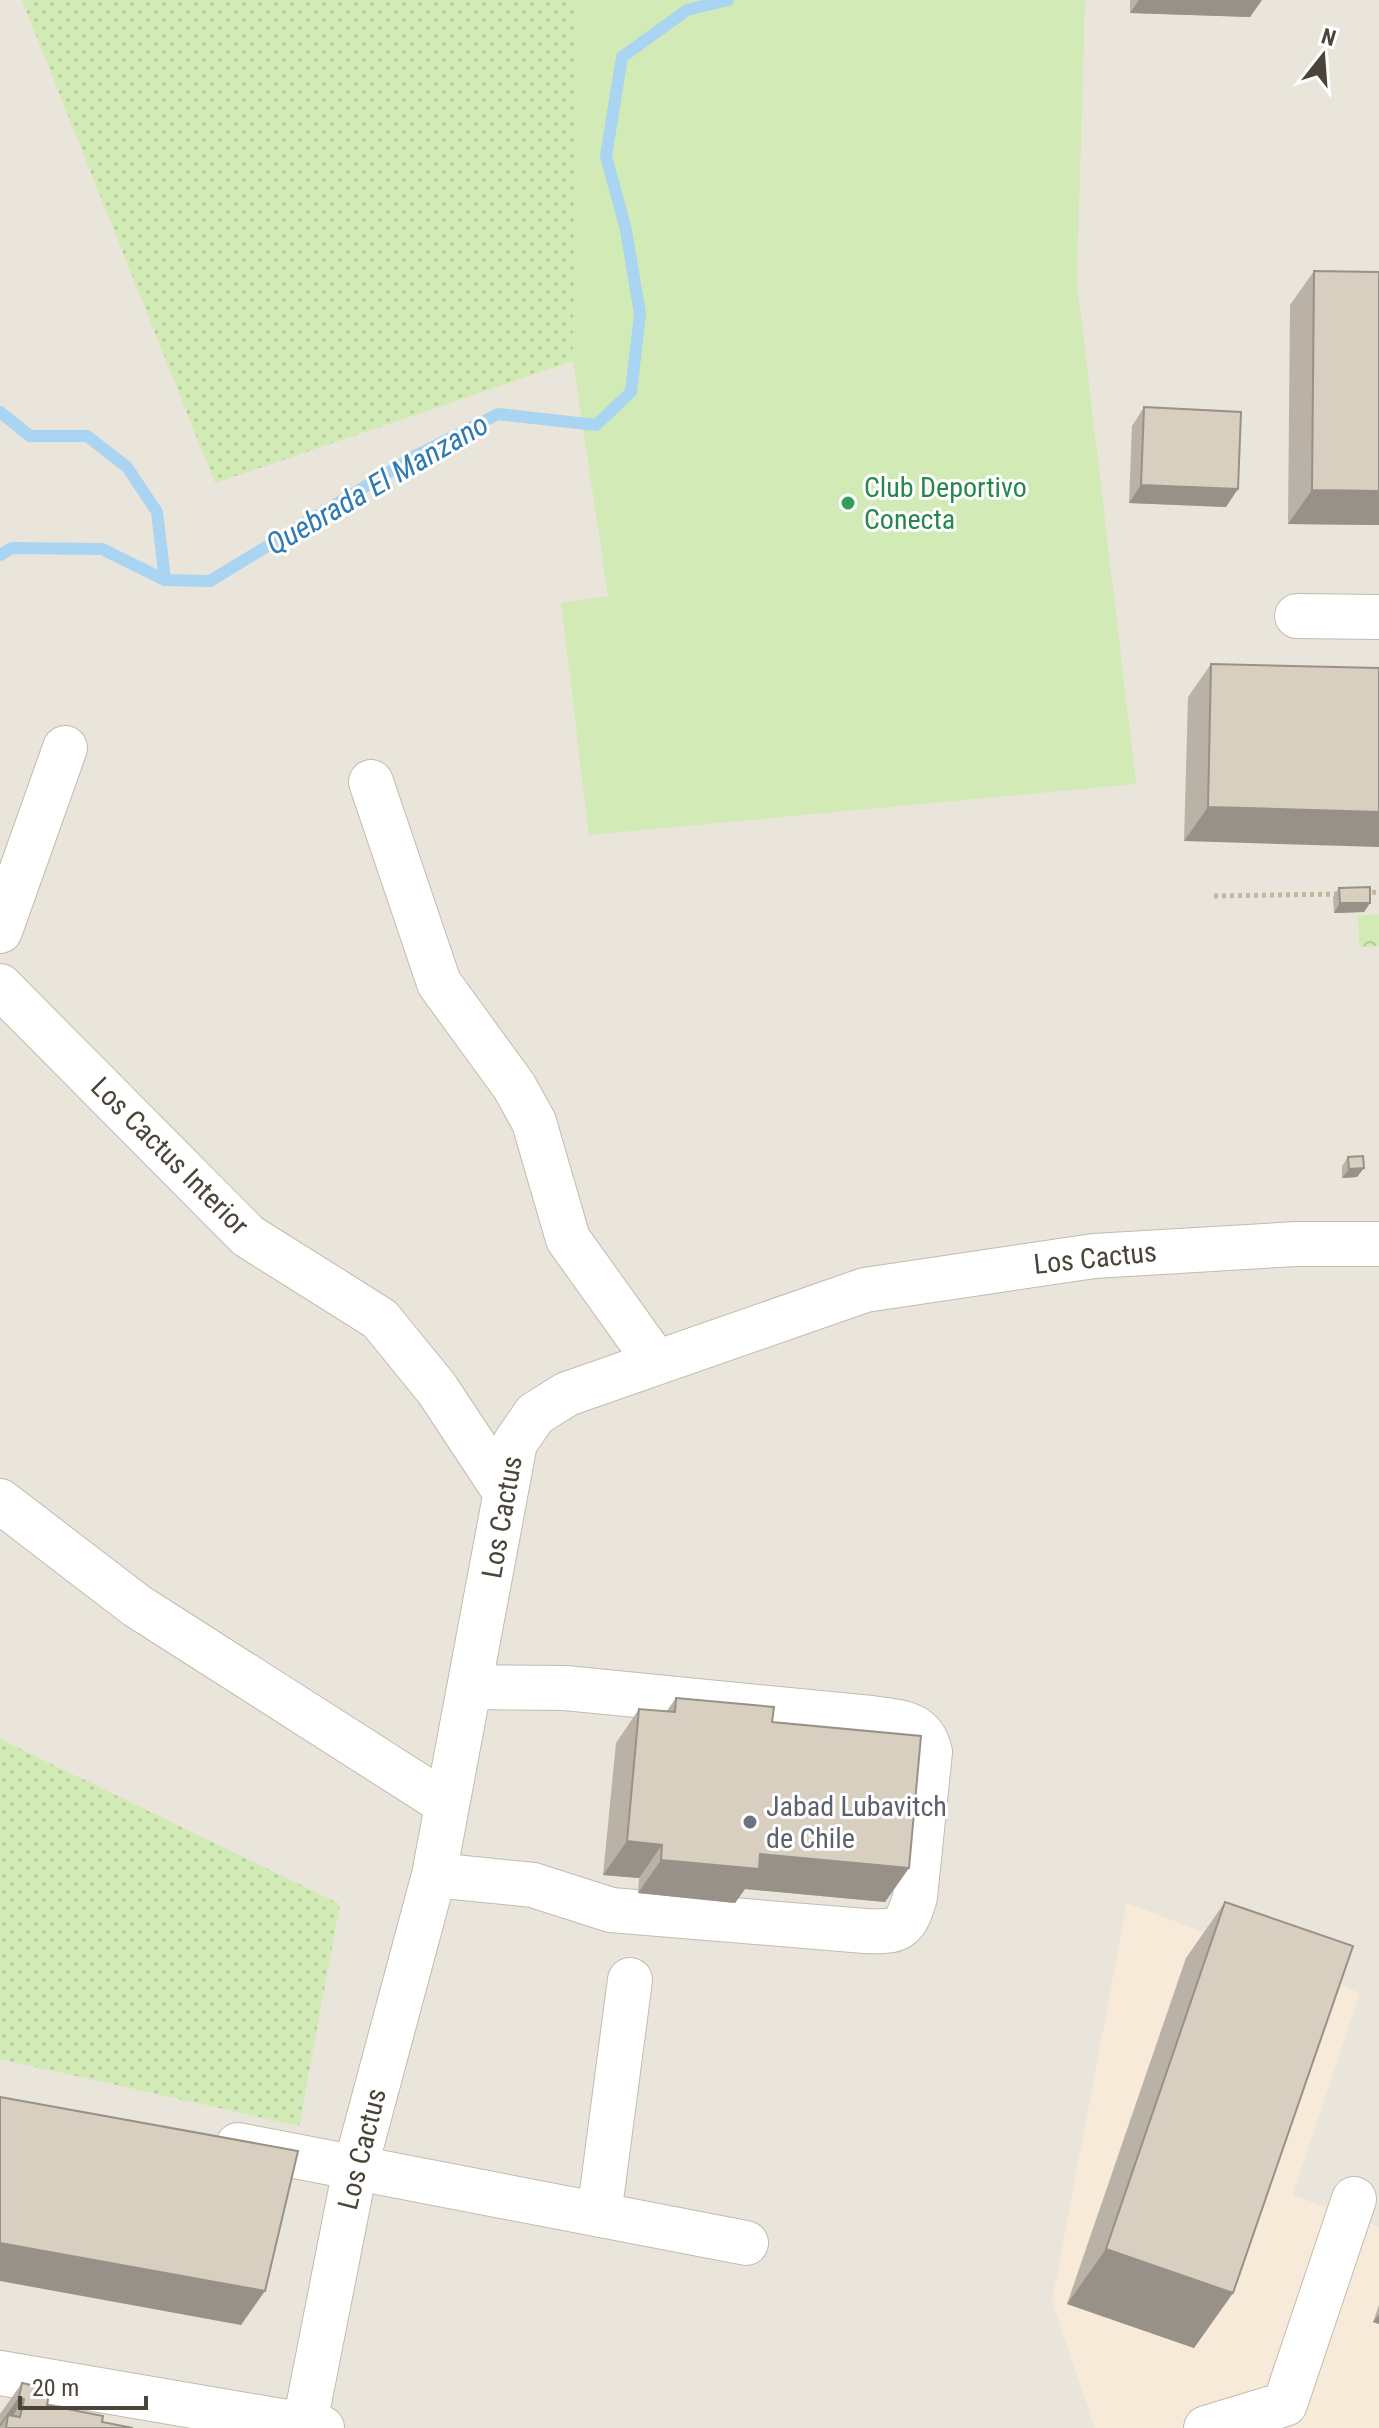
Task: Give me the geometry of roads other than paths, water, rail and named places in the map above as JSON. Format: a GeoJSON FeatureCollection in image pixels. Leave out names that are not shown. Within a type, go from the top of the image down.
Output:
{"type":"FeatureCollection","features":[{"type":"Feature","properties":{"kind":"street"},"geometry":{"type":"LineString","coordinates":[[1297,616],[1379,617]]}},
{"type":"Feature","properties":{"kind":"street"},"geometry":{"type":"LineString","coordinates":[[0,931],[65,748]]}},
{"type":"Feature","properties":{"kind":"street"},"geometry":{"type":"LineString","coordinates":[[371,782],[439,983],[514,1086],[534,1122],[568,1239],[656,1362]]}},
{"type":"Feature","properties":{"kind":"street","name":"Los Cactus Interior"},"geometry":{"type":"LineString","coordinates":[[0,986],[248,1236],[380,1319],[437,1389],[505,1492]]}},
{"type":"Feature","properties":{"kind":"street","name":"Los Cactus"},"geometry":{"type":"LineString","coordinates":[[310,2427],[355,2169],[434,1875],[472,1687],[515,1443],[535,1414],[567,1394],[865,1290],[979,1270],[1209,1248],[1379,1244]]}},
{"type":"Feature","properties":{"kind":"street"},"geometry":{"type":"LineString","coordinates":[[0,1501],[137,1606],[447,1804]]}},
{"type":"Feature","properties":{"kind":"street"},"geometry":{"type":"LineString","coordinates":[[434,1875],[520,1883],[611,1910],[865,1931],[892,1932],[901,1927],[909,1919],[915,1897],[930,1752],[926,1736],[917,1727],[871,1718],[565,1688],[472,1687]]}},
{"type":"Feature","properties":{"kind":"street"},"geometry":{"type":"LineString","coordinates":[[599,2215],[630,1980]]}},
{"type":"Feature","properties":{"kind":"street"},"geometry":{"type":"LineString","coordinates":[[201,2138],[746,2243]]}},
{"type":"Feature","properties":{"kind":"street"},"geometry":{"type":"LineString","coordinates":[[1206,2428],[1285,2404],[1351,2198]]}},
{"type":"Feature","properties":{"kind":"street"},"geometry":{"type":"LineString","coordinates":[[0,2373],[310,2427]]}},
{"type":"Feature","properties":{"kind":"waterway","name":"Quebrada El Manzano"},"geometry":{"type":"LineString","coordinates":[[0,555],[12,548],[102,549],[165,580],[210,581],[417,455],[498,414],[596,425],[631,392],[640,314],[626,230],[606,156],[622,57],[687,10],[728,0]]}},
{"type":"Feature","properties":{"kind":"waterway"},"geometry":{"type":"LineString","coordinates":[[0,412],[30,436],[87,436],[127,467],[157,512],[165,580]]}},
{"type":"Feature","properties":{"kind":"place","name":"Club Deportivo Conecta"},"geometry":{"type":"Point","coordinates":[848,503]}},
{"type":"Feature","properties":{"kind":"place","name":"Jabad Lubavitch de Chile"},"geometry":{"type":"Point","coordinates":[750,1822]}}]}
